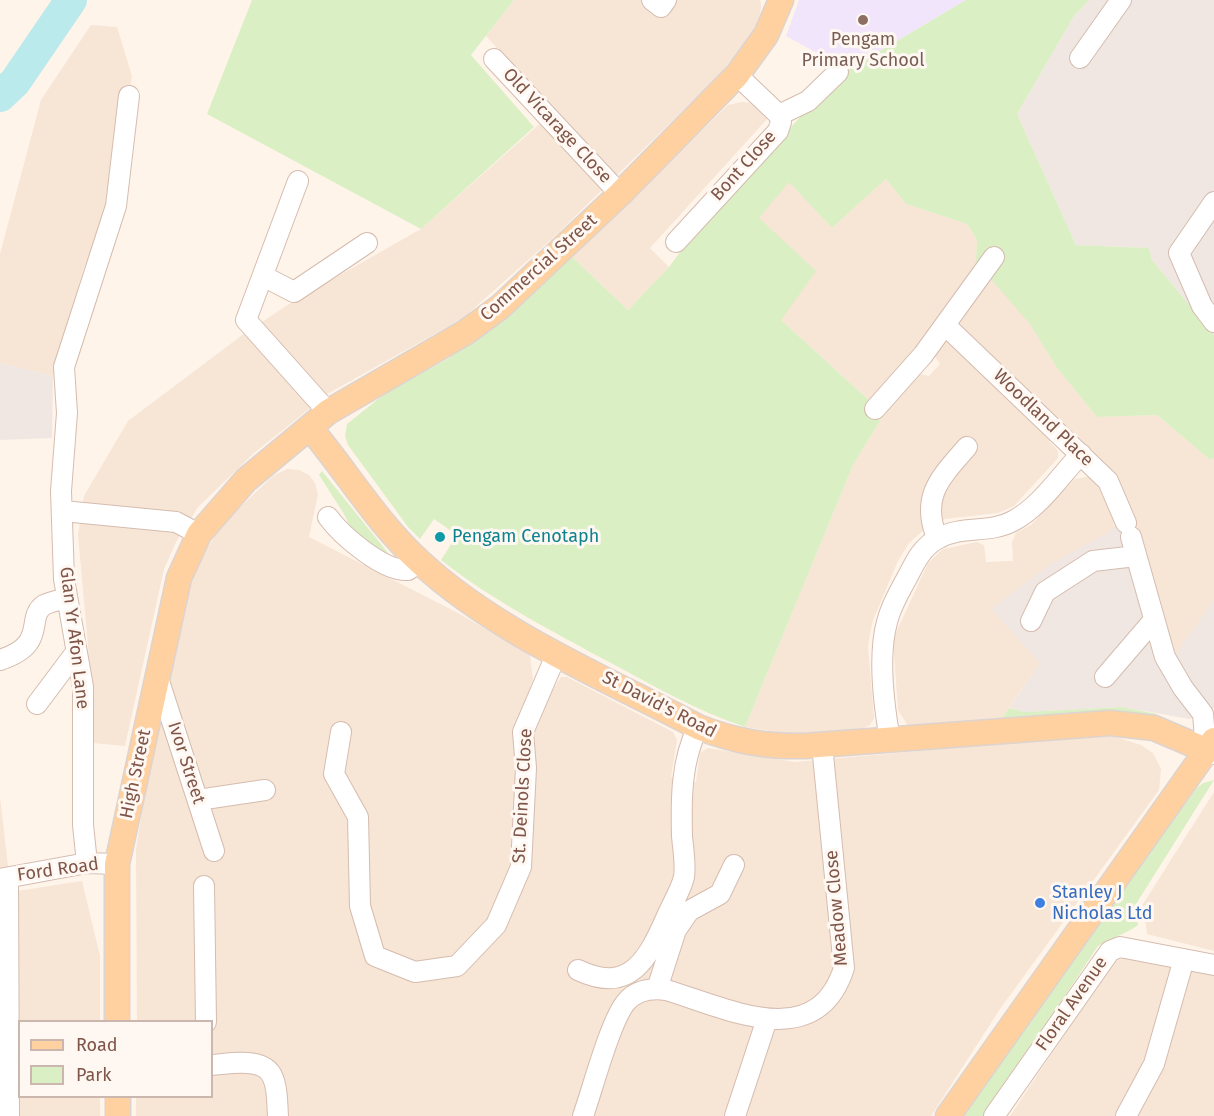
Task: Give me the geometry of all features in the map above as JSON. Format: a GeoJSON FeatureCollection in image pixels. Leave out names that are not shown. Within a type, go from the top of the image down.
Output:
{"type":"FeatureCollection","features":[{"type":"Feature","properties":{"kind":"main road","name":"Commercial Street"},"geometry":{"type":"LineString","coordinates":[[199,534],[246,480],[328,412],[466,332],[500,307],[620,194],[737,75],[766,35],[781,0]]}},
{"type":"Feature","properties":{"kind":"main road","name":"St David's Road"},"geometry":{"type":"LineString","coordinates":[[310,428],[393,535],[419,562],[488,615],[698,727],[742,743],[772,747],[822,745],[1110,723],[1154,728],[1211,749]]}},
{"type":"Feature","properties":{"kind":"main road","name":"High Street"},"geometry":{"type":"LineString","coordinates":[[117,1020],[117,864],[179,578],[199,534]]}},
{"type":"Feature","properties":{"kind":"main road"},"geometry":{"type":"LineString","coordinates":[[948,1116],[1211,749]]}},
{"type":"Feature","properties":{"kind":"main road"},"geometry":{"type":"LineString","coordinates":[[118,1098],[118,1116]]}},
{"type":"Feature","properties":{"kind":"street"},"geometry":{"type":"LineString","coordinates":[[652,0],[661,6],[666,0]]}},
{"type":"Feature","properties":{"kind":"street"},"geometry":{"type":"LineString","coordinates":[[1080,58],[1121,0]]}},
{"type":"Feature","properties":{"kind":"street","name":"Old Vicarage Close"},"geometry":{"type":"LineString","coordinates":[[494,59],[620,194]]}},
{"type":"Feature","properties":{"kind":"street","name":"Bont Close"},"geometry":{"type":"LineString","coordinates":[[676,242],[778,131],[781,122],[779,115],[808,101],[838,72]]}},
{"type":"Feature","properties":{"kind":"street"},"geometry":{"type":"LineString","coordinates":[[737,75],[779,115]]}},
{"type":"Feature","properties":{"kind":"street","name":"Glan Yr Afon Lane"},"geometry":{"type":"LineString","coordinates":[[87,863],[83,825],[83,687],[64,579],[61,491],[66,413],[64,367],[116,206],[129,96]]}},
{"type":"Feature","properties":{"kind":"street"},"geometry":{"type":"LineString","coordinates":[[298,181],[246,320],[328,412]]}},
{"type":"Feature","properties":{"kind":"street"},"geometry":{"type":"LineString","coordinates":[[1214,202],[1179,253],[1202,306],[1214,322]]}},
{"type":"Feature","properties":{"kind":"street"},"geometry":{"type":"LineString","coordinates":[[263,276],[294,292],[368,243]]}},
{"type":"Feature","properties":{"kind":"street"},"geometry":{"type":"LineString","coordinates":[[875,409],[923,355],[994,257]]}},
{"type":"Feature","properties":{"kind":"street","name":"Woodland Place"},"geometry":{"type":"LineString","coordinates":[[945,325],[1108,481],[1131,538],[1165,657],[1182,688],[1203,714],[1211,749]]}},
{"type":"Feature","properties":{"kind":"street"},"geometry":{"type":"LineString","coordinates":[[938,538],[932,525],[931,506],[934,489],[940,478],[967,447]]}},
{"type":"Feature","properties":{"kind":"street"},"geometry":{"type":"LineString","coordinates":[[890,740],[882,655],[887,620],[916,560],[926,546],[938,538],[962,530],[995,529],[1014,521],[1028,511],[1081,454]]}},
{"type":"Feature","properties":{"kind":"street"},"geometry":{"type":"LineString","coordinates":[[63,511],[176,522],[199,534]]}},
{"type":"Feature","properties":{"kind":"street"},"geometry":{"type":"LineString","coordinates":[[328,517],[341,535],[393,569],[408,570],[419,562]]}},
{"type":"Feature","properties":{"kind":"street"},"geometry":{"type":"LineString","coordinates":[[1031,621],[1045,592],[1131,538]]}},
{"type":"Feature","properties":{"kind":"street"},"geometry":{"type":"LineString","coordinates":[[0,660],[23,650],[32,640],[37,613],[44,605],[67,598]]}},
{"type":"Feature","properties":{"kind":"street"},"geometry":{"type":"LineString","coordinates":[[1105,677],[1153,621]]}},
{"type":"Feature","properties":{"kind":"street"},"geometry":{"type":"LineString","coordinates":[[37,704],[76,652]]}},
{"type":"Feature","properties":{"kind":"street","name":"St. Deinols Close"},"geometry":{"type":"LineString","coordinates":[[341,732],[334,774],[358,817],[360,906],[375,956],[416,972],[457,966],[496,925],[521,867],[526,768],[523,732],[557,653]]}},
{"type":"Feature","properties":{"kind":"street","name":"Ivor Street"},"geometry":{"type":"LineString","coordinates":[[157,675],[214,851]]}},
{"type":"Feature","properties":{"kind":"street"},"geometry":{"type":"LineString","coordinates":[[578,970],[594,978],[617,979],[629,974],[642,962],[658,937],[684,877],[681,802],[688,748],[698,727]]}},
{"type":"Feature","properties":{"kind":"street","name":"Meadow Close"},"geometry":{"type":"LineString","coordinates":[[657,989],[767,1019],[791,1020],[815,1011],[833,993],[844,968],[822,745]]}},
{"type":"Feature","properties":{"kind":"street"},"geometry":{"type":"LineString","coordinates":[[198,800],[265,790]]}},
{"type":"Feature","properties":{"kind":"street","name":"Ford Road"},"geometry":{"type":"LineString","coordinates":[[4,878],[87,863],[117,864]]}},
{"type":"Feature","properties":{"kind":"street"},"geometry":{"type":"LineString","coordinates":[[583,1116],[621,1009],[635,994],[657,989],[676,930],[689,911],[720,894],[734,865]]}},
{"type":"Feature","properties":{"kind":"street"},"geometry":{"type":"LineString","coordinates":[[4,878],[9,1116]]}},
{"type":"Feature","properties":{"kind":"street"},"geometry":{"type":"LineString","coordinates":[[204,886],[206,1020]]}},
{"type":"Feature","properties":{"kind":"street","name":"Floral Avenue"},"geometry":{"type":"LineString","coordinates":[[994,1116],[1110,951],[1120,947],[1214,965]]}},
{"type":"Feature","properties":{"kind":"street"},"geometry":{"type":"LineString","coordinates":[[1126,1116],[1154,1064],[1184,959]]}},
{"type":"Feature","properties":{"kind":"street"},"geometry":{"type":"LineString","coordinates":[[735,1116],[767,1019]]}},
{"type":"Feature","properties":{"kind":"street"},"geometry":{"type":"LineString","coordinates":[[213,1065],[240,1063],[260,1066],[269,1071],[274,1078],[278,1116]]}},
{"type":"Feature","properties":{"kind":"shaded area"},"geometry":{"type":"Polygon","coordinates":[[[514,0],[760,0],[761,5],[760,16],[753,31],[721,73],[555,236],[463,318],[329,393],[254,453],[198,507],[176,542],[164,569],[125,746],[93,743],[88,645],[78,535],[84,496],[128,421],[241,336],[289,304],[421,229],[554,111],[486,36],[514,0]]]}},
{"type":"Feature","properties":{"kind":"shaded area","name":"Pengam Primary School"},"geometry":{"type":"Polygon","coordinates":[[[799,0],[966,0],[848,70],[786,36],[799,0]]]}},
{"type":"Feature","properties":{"kind":"shaded area"},"geometry":{"type":"Polygon","coordinates":[[[1089,0],[1214,0],[1214,335],[1152,260],[1149,248],[1076,245],[1017,114],[1074,16],[1089,0]]]}},
{"type":"Feature","properties":{"kind":"shaded area"},"geometry":{"type":"Polygon","coordinates":[[[91,25],[117,27],[132,76],[112,201],[83,270],[53,376],[0,363],[0,254],[41,100],[91,25]]]}},
{"type":"Feature","properties":{"kind":"shaded area"},"geometry":{"type":"Polygon","coordinates":[[[751,103],[767,119],[650,248],[669,267],[628,310],[571,256],[673,152],[677,154],[728,105],[751,103]]]}},
{"type":"Feature","properties":{"kind":"shaded area"},"geometry":{"type":"Polygon","coordinates":[[[886,179],[906,204],[967,224],[977,240],[976,275],[871,402],[781,320],[759,218],[789,181],[832,228],[886,179]]]}},
{"type":"Feature","properties":{"kind":"shaded area"},"geometry":{"type":"Polygon","coordinates":[[[989,275],[1031,324],[1057,368],[1097,417],[1157,415],[1210,460],[1214,458],[1214,599],[1176,656],[1167,643],[1115,476],[953,327],[989,275]]]}},
{"type":"Feature","properties":{"kind":"shaded area"},"geometry":{"type":"Polygon","coordinates":[[[943,337],[1052,437],[1049,441],[1058,451],[1058,458],[1014,506],[998,513],[945,519],[927,527],[909,543],[898,561],[873,620],[868,646],[874,718],[870,725],[862,729],[788,734],[745,727],[853,465],[884,414],[915,373],[929,376],[940,364],[934,355],[943,337]]]}},
{"type":"Feature","properties":{"kind":"shaded area"},"geometry":{"type":"Polygon","coordinates":[[[0,363],[53,376],[52,438],[0,440],[0,363]]]}},
{"type":"Feature","properties":{"kind":"shaded area"},"geometry":{"type":"Polygon","coordinates":[[[287,469],[299,470],[309,475],[315,483],[318,494],[309,537],[458,613],[530,655],[533,680],[530,686],[548,697],[561,677],[567,677],[673,732],[677,740],[671,777],[696,782],[700,753],[708,748],[795,762],[1088,736],[1116,737],[1141,745],[1153,753],[1161,769],[1159,790],[1000,1009],[931,1116],[136,1116],[136,1098],[213,1098],[213,1020],[137,1020],[136,850],[157,714],[189,590],[201,558],[218,531],[273,476],[287,469]]]}},
{"type":"Feature","properties":{"kind":"shaded area"},"geometry":{"type":"Polygon","coordinates":[[[1091,476],[1103,487],[1115,526],[1040,663],[999,722],[905,728],[907,724],[898,710],[893,639],[928,563],[943,549],[977,542],[984,545],[986,562],[1013,561],[1012,542],[1016,533],[1031,525],[1075,479],[1091,476]]]}},
{"type":"Feature","properties":{"kind":"shaded area"},"geometry":{"type":"Polygon","coordinates":[[[1115,526],[1133,527],[1167,643],[1176,655],[1214,599],[1214,708],[1190,719],[1122,707],[1025,712],[1009,708],[1040,663],[991,609],[1052,563],[1109,532],[1115,526]]]}},
{"type":"Feature","properties":{"kind":"shaded area"},"geometry":{"type":"Polygon","coordinates":[[[1214,792],[1214,951],[1147,934],[1143,904],[1214,792]]]}},
{"type":"Feature","properties":{"kind":"shaded area"},"geometry":{"type":"Polygon","coordinates":[[[0,797],[11,892],[82,881],[100,956],[100,1020],[18,1020],[18,1098],[100,1098],[100,1116],[0,1116],[0,797]]]}},
{"type":"Feature","properties":{"kind":"shaded area"},"geometry":{"type":"Polygon","coordinates":[[[1128,957],[1214,976],[1214,1116],[1010,1116],[1113,962],[1128,957]]]}},
{"type":"Feature","properties":{"kind":"green space"},"geometry":{"type":"Polygon","coordinates":[[[252,0],[514,0],[471,55],[534,127],[421,229],[207,114],[252,0]]]}},
{"type":"Feature","properties":{"kind":"green space"},"geometry":{"type":"Polygon","coordinates":[[[966,0],[1089,0],[1074,16],[1017,114],[1076,245],[1149,248],[1152,260],[1214,335],[1214,458],[1210,460],[1157,415],[1097,417],[1057,368],[1030,324],[976,262],[977,240],[967,224],[906,204],[886,179],[832,228],[789,182],[759,218],[816,271],[781,320],[884,414],[853,465],[745,727],[676,698],[566,639],[502,602],[441,560],[457,535],[434,519],[420,539],[408,527],[348,445],[345,436],[347,424],[387,392],[451,357],[450,353],[571,256],[628,310],[669,267],[697,229],[803,114],[848,70],[966,0]]]}},
{"type":"Feature","properties":{"kind":"green space"},"geometry":{"type":"Polygon","coordinates":[[[322,471],[397,564],[378,548],[353,533],[344,514],[319,475],[322,471]]]}},
{"type":"Feature","properties":{"kind":"green space"},"geometry":{"type":"Polygon","coordinates":[[[1122,707],[1157,714],[1156,718],[999,722],[1009,708],[1025,712],[1122,707]]]}},
{"type":"Feature","properties":{"kind":"green space"},"geometry":{"type":"Polygon","coordinates":[[[1214,780],[1136,904],[1138,925],[1098,946],[985,1116],[961,1116],[1096,925],[1197,788],[1203,783],[1214,780]]]}},
{"type":"Feature","properties":{"kind":"waterway"},"geometry":{"type":"LineString","coordinates":[[0,96],[15,82],[71,0]]}},
{"type":"Feature","properties":{"kind":"place","name":"Pengam Primary School"},"geometry":{"type":"Point","coordinates":[863,20]}},
{"type":"Feature","properties":{"kind":"place","name":"Pengam Cenotaph"},"geometry":{"type":"Point","coordinates":[440,537]}},
{"type":"Feature","properties":{"kind":"place","name":"Stanley J Nicholas Ltd"},"geometry":{"type":"Point","coordinates":[1040,903]}}]}
